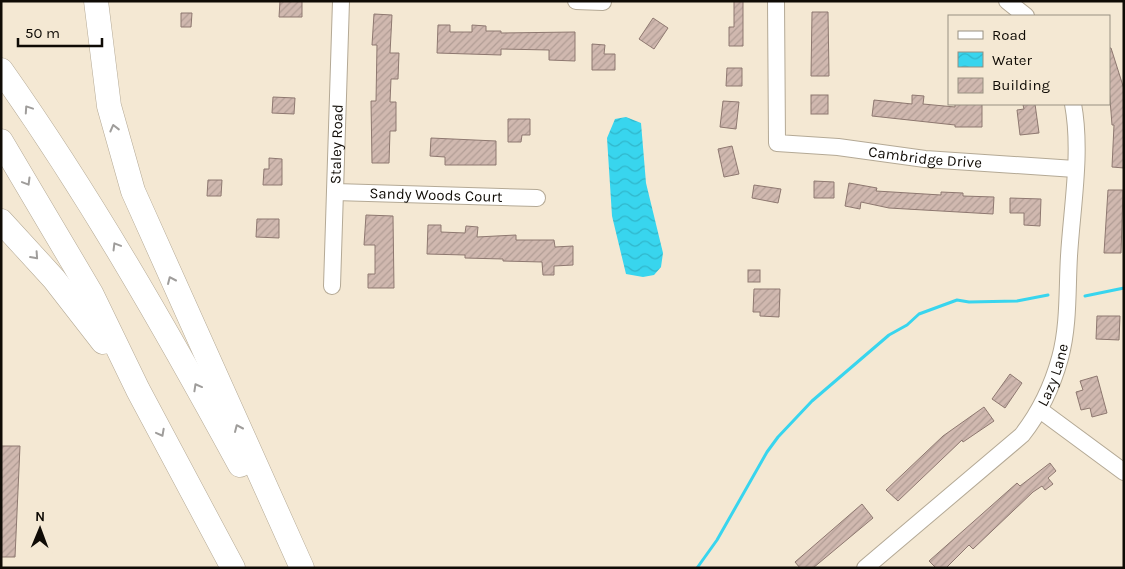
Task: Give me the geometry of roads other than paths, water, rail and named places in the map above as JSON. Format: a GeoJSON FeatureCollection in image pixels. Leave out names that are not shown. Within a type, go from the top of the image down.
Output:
{"type":"FeatureCollection","features":[{"type":"Feature","properties":{"kind":"highway"},"geometry":{"type":"LineString","coordinates":[[96,1],[108,99],[133,191],[143,217],[302,568]]}},
{"type":"Feature","properties":{"kind":"highway"},"geometry":{"type":"LineString","coordinates":[[1,70],[90,202],[131,271],[295,568]]}},
{"type":"Feature","properties":{"kind":"highway"},"geometry":{"type":"LineString","coordinates":[[1,141],[91,293],[138,390],[233,568]]}},
{"type":"Feature","properties":{"kind":"highway"},"geometry":{"type":"LineString","coordinates":[[1,221],[54,279],[138,390]]}},
{"type":"Feature","properties":{"kind":"street","name":"Staley Road"},"geometry":{"type":"LineString","coordinates":[[332,286],[341,1]]}},
{"type":"Feature","properties":{"kind":"street"},"geometry":{"type":"LineString","coordinates":[[576,1],[604,2]]}},
{"type":"Feature","properties":{"kind":"street","name":"Cambridge Drive"},"geometry":{"type":"LineString","coordinates":[[776,1],[777,143],[838,146],[925,159],[1074,169]]}},
{"type":"Feature","properties":{"kind":"street"},"geometry":{"type":"LineString","coordinates":[[1009,2],[1025,15]]}},
{"type":"Feature","properties":{"kind":"street","name":"Lazy Lane"},"geometry":{"type":"LineString","coordinates":[[865,568],[1022,435],[1040,410],[1054,378],[1061,355],[1065,322],[1076,130],[1072,105]]}},
{"type":"Feature","properties":{"kind":"street","name":"Sandy Woods Court"},"geometry":{"type":"LineString","coordinates":[[335,192],[537,198]]}},
{"type":"Feature","properties":{"kind":"street"},"geometry":{"type":"LineString","coordinates":[[1040,410],[1124,472]]}},
{"type":"Feature","properties":{"kind":"water"},"geometry":{"type":"Polygon","coordinates":[[[626,117],[641,123],[646,183],[663,253],[661,267],[654,275],[643,277],[626,274],[612,216],[607,138],[615,119],[626,117]]]}},
{"type":"Feature","properties":{"kind":"waterway"},"geometry":{"type":"LineString","coordinates":[[1085,296],[1124,288]]}},
{"type":"Feature","properties":{"kind":"waterway"},"geometry":{"type":"LineString","coordinates":[[697,568],[717,540],[767,452],[778,437],[812,401],[889,335],[907,325],[919,314],[957,300],[969,302],[1017,301],[1048,295]]}}]}
